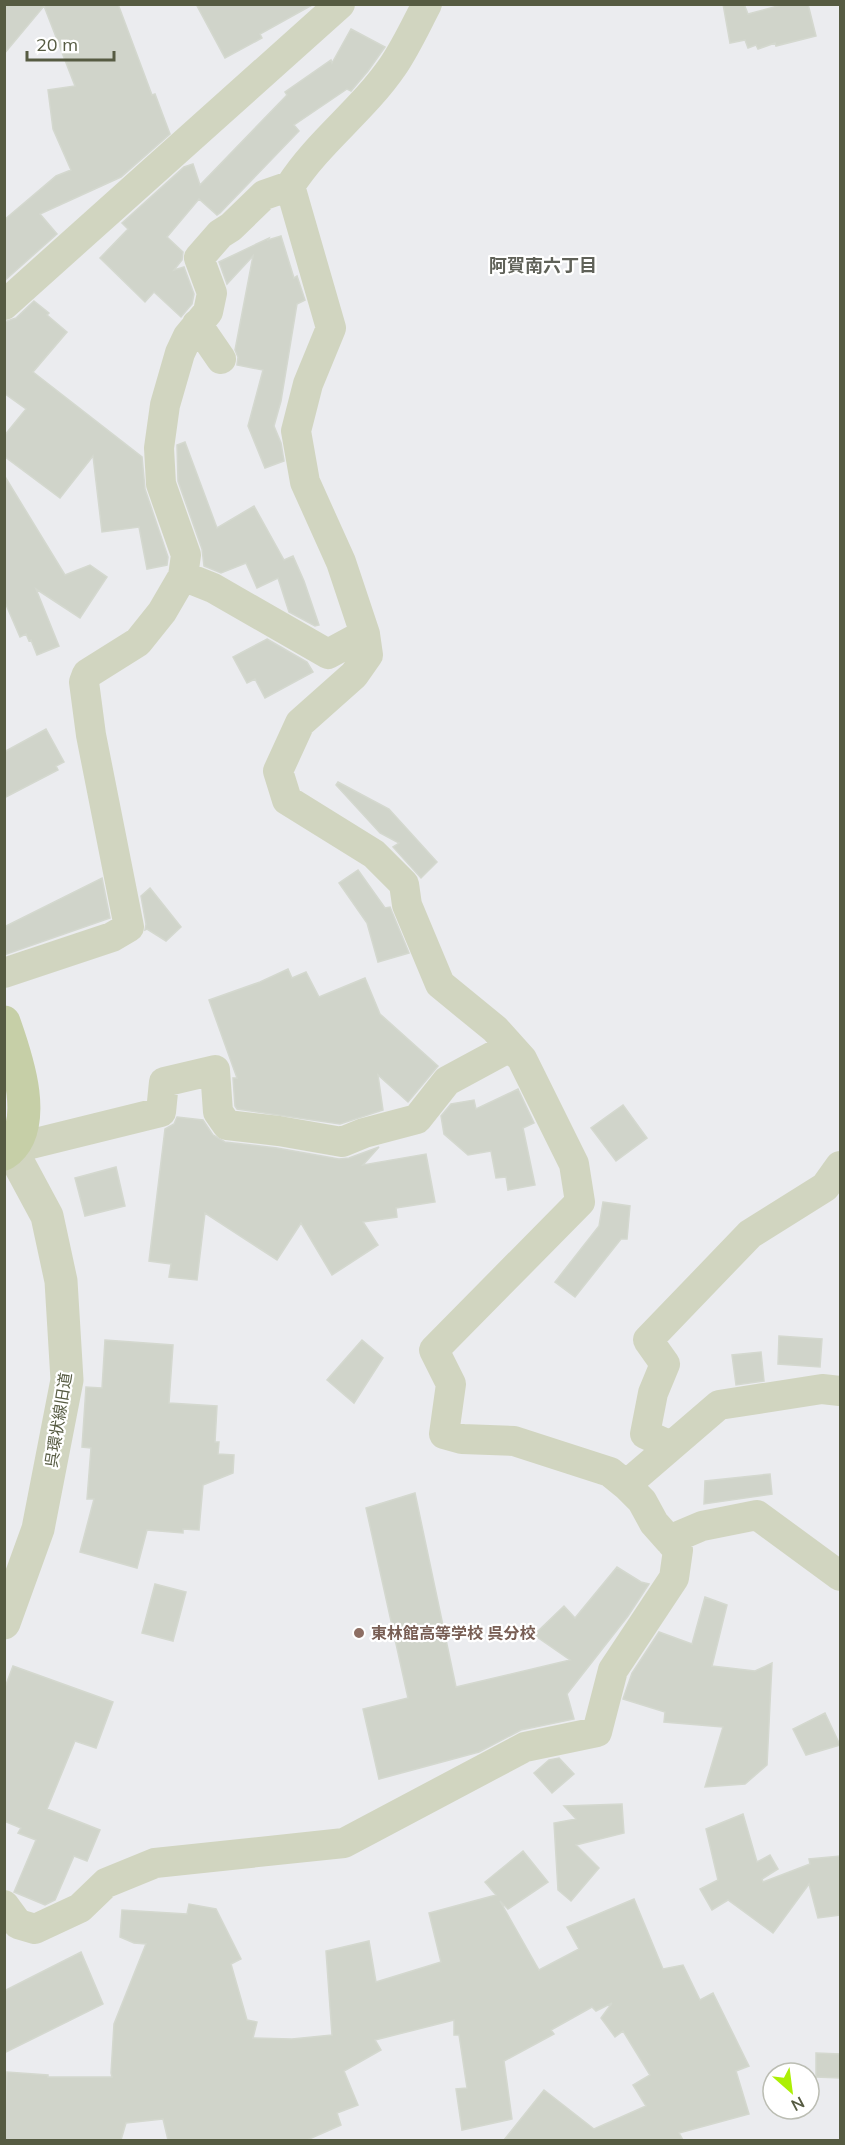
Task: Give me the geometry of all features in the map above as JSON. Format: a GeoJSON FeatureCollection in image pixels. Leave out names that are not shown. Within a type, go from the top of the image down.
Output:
{"type":"FeatureCollection","features":[{"type":"Feature","properties":{"kind":"main road"},"geometry":{"type":"LineString","coordinates":[[4,1022],[15,1053],[26,1109],[21,1130],[8,1152]]}},
{"type":"Feature","properties":{"kind":"street"},"geometry":{"type":"LineString","coordinates":[[4,304],[340,4]]}},
{"type":"Feature","properties":{"kind":"street"},"geometry":{"type":"LineString","coordinates":[[4,973],[112,938],[129,927],[91,735],[84,682],[87,674],[138,642],[162,612],[183,576],[186,555],[161,484],[159,448],[165,405],[180,353],[188,336],[208,312],[212,293],[199,258],[220,234],[231,227],[264,195],[290,186],[300,171],[393,66],[427,4]]}},
{"type":"Feature","properties":{"kind":"street"},"geometry":{"type":"LineString","coordinates":[[4,1905],[18,1924],[35,1929],[80,1908],[106,1883],[155,1863],[344,1843],[525,1747],[597,1732],[613,1670],[674,1578],[678,1550],[654,1523],[642,1501],[610,1472],[514,1441],[462,1439],[444,1434],[451,1384],[434,1350],[580,1202],[574,1164],[522,1059],[495,1029],[440,984],[407,905],[404,884],[374,854],[287,800],[278,771],[300,723],[354,675],[368,655],[365,634],[341,562],[305,482],[296,431],[308,384],[331,328],[290,186]]}},
{"type":"Feature","properties":{"kind":"street"},"geometry":{"type":"LineString","coordinates":[[197,324],[221,359]]}},
{"type":"Feature","properties":{"kind":"street"},"geometry":{"type":"LineString","coordinates":[[183,576],[213,588],[328,654],[365,634]]}},
{"type":"Feature","properties":{"kind":"street"},"geometry":{"type":"LineString","coordinates":[[8,1152],[161,1112],[164,1082],[215,1070],[218,1112],[226,1125],[342,1142],[364,1133],[417,1119],[447,1081],[510,1047]]}},
{"type":"Feature","properties":{"kind":"street","name":"呉環状線旧道"},"geometry":{"type":"LineString","coordinates":[[4,1623],[39,1529],[67,1380],[61,1281],[47,1216],[8,1152]]}},
{"type":"Feature","properties":{"kind":"street"},"geometry":{"type":"LineString","coordinates":[[671,1446],[645,1434],[653,1393],[665,1364],[648,1340],[750,1234],[825,1187],[840,1166]]}},
{"type":"Feature","properties":{"kind":"street"},"geometry":{"type":"LineString","coordinates":[[626,1485],[719,1405],[822,1389],[840,1391]]}},
{"type":"Feature","properties":{"kind":"street"},"geometry":{"type":"LineString","coordinates":[[669,1540],[702,1526],[757,1515],[840,1576]]}},
{"type":"Feature","properties":{"kind":"building"},"geometry":{"type":"Polygon","coordinates":[[[4,4],[118,4],[152,95],[155,94],[170,134],[121,177],[40,214],[57,234],[4,281],[4,220],[56,176],[71,170],[53,129],[48,90],[75,86],[44,6],[4,54],[4,4]]]}},
{"type":"Feature","properties":{"kind":"building"},"geometry":{"type":"Polygon","coordinates":[[[196,4],[314,4],[260,34],[262,38],[225,58],[196,4]]]}},
{"type":"Feature","properties":{"kind":"building"},"geometry":{"type":"Polygon","coordinates":[[[723,4],[744,4],[748,14],[785,4],[808,4],[816,36],[776,46],[775,43],[758,49],[756,45],[748,48],[745,40],[730,43],[723,4]]]}},
{"type":"Feature","properties":{"kind":"building"},"geometry":{"type":"Polygon","coordinates":[[[351,29],[385,47],[368,71],[351,91],[347,89],[294,125],[299,131],[220,213],[217,215],[199,199],[167,237],[183,252],[182,260],[174,270],[184,267],[194,294],[192,304],[181,317],[154,292],[145,302],[100,258],[128,229],[122,223],[184,167],[193,164],[200,185],[287,95],[285,92],[331,60],[332,63],[351,29]]]}},
{"type":"Feature","properties":{"kind":"building"},"geometry":{"type":"Polygon","coordinates":[[[281,236],[294,278],[297,276],[305,300],[297,304],[281,401],[274,426],[281,443],[284,461],[265,468],[248,426],[263,370],[237,365],[238,357],[235,350],[253,256],[227,284],[219,262],[269,238],[268,240],[281,236]]]}},
{"type":"Feature","properties":{"kind":"building"},"geometry":{"type":"Polygon","coordinates":[[[34,301],[67,332],[33,372],[142,457],[145,489],[168,557],[167,565],[147,569],[139,527],[102,532],[93,456],[60,498],[4,456],[4,436],[26,409],[4,393],[4,322],[16,318],[34,301]]]}},
{"type":"Feature","properties":{"kind":"building"},"geometry":{"type":"Polygon","coordinates":[[[185,442],[217,528],[254,506],[284,560],[293,556],[319,625],[315,626],[289,612],[278,578],[257,588],[246,563],[221,573],[204,566],[202,549],[178,481],[177,445],[185,442]]]}},
{"type":"Feature","properties":{"kind":"building"},"geometry":{"type":"Polygon","coordinates":[[[4,475],[65,575],[90,565],[107,577],[80,618],[36,589],[59,646],[37,655],[26,634],[20,637],[4,600],[4,475]]]}},
{"type":"Feature","properties":{"kind":"building"},"geometry":{"type":"Polygon","coordinates":[[[267,639],[307,662],[313,672],[265,698],[255,679],[247,683],[233,657],[267,639]]]}},
{"type":"Feature","properties":{"kind":"building"},"geometry":{"type":"Polygon","coordinates":[[[46,729],[64,762],[56,766],[58,770],[4,798],[4,752],[46,729]]]}},
{"type":"Feature","properties":{"kind":"building"},"geometry":{"type":"Polygon","coordinates":[[[338,782],[389,809],[437,862],[421,878],[393,847],[399,843],[380,833],[336,785],[338,782]]]}},
{"type":"Feature","properties":{"kind":"building"},"geometry":{"type":"Polygon","coordinates":[[[358,870],[385,908],[390,907],[409,953],[378,962],[367,923],[339,883],[358,870]]]}},
{"type":"Feature","properties":{"kind":"building"},"geometry":{"type":"Polygon","coordinates":[[[102,878],[110,918],[4,955],[4,927],[102,878]]]}},
{"type":"Feature","properties":{"kind":"building"},"geometry":{"type":"Polygon","coordinates":[[[150,888],[181,927],[166,941],[147,929],[145,930],[141,896],[150,888]]]}},
{"type":"Feature","properties":{"kind":"building"},"geometry":{"type":"Polygon","coordinates":[[[288,969],[292,978],[306,972],[319,997],[365,978],[380,1014],[438,1066],[408,1102],[378,1075],[383,1110],[340,1124],[237,1109],[233,1078],[237,1078],[209,1000],[260,982],[288,969]]]}},
{"type":"Feature","properties":{"kind":"building"},"geometry":{"type":"Polygon","coordinates":[[[518,1089],[534,1123],[523,1128],[535,1185],[508,1190],[506,1177],[496,1178],[491,1151],[468,1155],[444,1134],[441,1116],[451,1104],[474,1100],[476,1109],[518,1089]]]}},
{"type":"Feature","properties":{"kind":"building"},"geometry":{"type":"Polygon","coordinates":[[[623,1105],[647,1138],[616,1161],[591,1128],[623,1105]]]}},
{"type":"Feature","properties":{"kind":"building"},"geometry":{"type":"Polygon","coordinates":[[[177,1117],[203,1120],[213,1135],[225,1142],[339,1159],[349,1158],[379,1147],[363,1165],[426,1154],[435,1202],[396,1208],[397,1217],[363,1222],[378,1245],[332,1275],[301,1223],[277,1260],[205,1213],[197,1280],[169,1277],[171,1264],[149,1261],[165,1129],[174,1124],[177,1117]]]}},
{"type":"Feature","properties":{"kind":"building"},"geometry":{"type":"Polygon","coordinates":[[[116,1167],[125,1206],[85,1216],[75,1178],[116,1167]]]}},
{"type":"Feature","properties":{"kind":"building"},"geometry":{"type":"Polygon","coordinates":[[[603,1202],[630,1206],[627,1239],[621,1239],[575,1297],[555,1282],[599,1226],[603,1202]]]}},
{"type":"Feature","properties":{"kind":"building"},"geometry":{"type":"Polygon","coordinates":[[[779,1336],[822,1339],[820,1367],[778,1364],[779,1336]]]}},
{"type":"Feature","properties":{"kind":"building"},"geometry":{"type":"Polygon","coordinates":[[[105,1340],[173,1345],[169,1403],[217,1406],[215,1442],[219,1442],[218,1454],[234,1455],[233,1473],[203,1485],[199,1530],[183,1529],[183,1533],[147,1530],[137,1568],[80,1552],[94,1499],[87,1499],[91,1448],[82,1447],[86,1387],[102,1388],[105,1340]]]}},
{"type":"Feature","properties":{"kind":"building"},"geometry":{"type":"Polygon","coordinates":[[[362,1340],[383,1358],[354,1403],[327,1380],[362,1340]]]}},
{"type":"Feature","properties":{"kind":"building"},"geometry":{"type":"Polygon","coordinates":[[[761,1352],[764,1381],[736,1385],[732,1355],[761,1352]]]}},
{"type":"Feature","properties":{"kind":"building"},"geometry":{"type":"Polygon","coordinates":[[[770,1474],[772,1494],[704,1504],[705,1481],[770,1474]]]}},
{"type":"Feature","properties":{"kind":"building"},"geometry":{"type":"Polygon","coordinates":[[[415,1493],[456,1687],[570,1660],[534,1635],[564,1606],[575,1618],[617,1567],[641,1582],[649,1584],[628,1616],[567,1694],[574,1719],[521,1730],[479,1752],[379,1779],[363,1709],[408,1698],[366,1508],[415,1493]]]}},
{"type":"Feature","properties":{"kind":"building"},"geometry":{"type":"Polygon","coordinates":[[[155,1584],[186,1592],[173,1641],[142,1633],[155,1584]]]}},
{"type":"Feature","properties":{"kind":"building"},"geometry":{"type":"Polygon","coordinates":[[[705,1597],[727,1605],[712,1666],[755,1671],[772,1663],[767,1765],[745,1784],[705,1787],[723,1727],[664,1722],[665,1712],[623,1699],[632,1673],[659,1632],[692,1644],[705,1597]]]}},
{"type":"Feature","properties":{"kind":"building"},"geometry":{"type":"Polygon","coordinates":[[[13,1666],[113,1702],[96,1748],[75,1741],[47,1809],[100,1830],[87,1861],[74,1856],[55,1900],[45,1905],[14,1892],[36,1840],[18,1833],[21,1828],[4,1821],[4,1690],[13,1666]]]}},
{"type":"Feature","properties":{"kind":"building"},"geometry":{"type":"Polygon","coordinates":[[[825,1713],[840,1745],[806,1755],[793,1729],[825,1713]]]}},
{"type":"Feature","properties":{"kind":"building"},"geometry":{"type":"Polygon","coordinates":[[[559,1758],[574,1774],[552,1793],[534,1773],[549,1760],[559,1758]]]}},
{"type":"Feature","properties":{"kind":"building"},"geometry":{"type":"Polygon","coordinates":[[[622,1804],[624,1833],[576,1845],[599,1868],[571,1901],[558,1890],[554,1823],[576,1819],[564,1806],[622,1804]]]}},
{"type":"Feature","properties":{"kind":"building"},"geometry":{"type":"Polygon","coordinates":[[[743,1814],[757,1862],[770,1855],[778,1869],[762,1879],[763,1882],[810,1864],[809,1859],[840,1856],[840,1915],[818,1918],[809,1884],[773,1933],[728,1900],[712,1910],[700,1889],[718,1880],[706,1829],[743,1814]]]}},
{"type":"Feature","properties":{"kind":"building"},"geometry":{"type":"Polygon","coordinates":[[[523,1851],[548,1882],[508,1909],[500,1901],[539,1970],[579,1949],[567,1927],[634,1899],[663,1969],[683,1965],[700,2000],[713,1993],[749,2066],[736,2071],[749,2114],[679,2133],[683,2140],[504,2140],[544,2090],[594,2129],[646,2106],[633,2085],[650,2075],[623,2031],[615,2037],[601,2018],[612,2003],[596,2011],[592,2007],[551,2030],[554,2034],[504,2061],[512,2119],[462,2130],[456,2089],[467,2088],[459,2035],[454,2035],[454,2020],[375,2040],[381,2050],[344,2071],[358,2105],[337,2113],[341,2125],[307,2140],[168,2140],[163,2119],[126,2123],[121,2140],[4,2140],[7,2072],[48,2075],[48,2077],[112,2077],[114,2024],[146,1944],[134,1943],[120,1937],[122,1910],[187,1914],[189,1904],[216,1909],[241,1959],[231,1964],[247,2020],[257,2022],[253,2038],[292,2039],[332,2035],[326,1951],[369,1941],[376,1982],[441,1962],[429,1913],[496,1895],[485,1882],[523,1851]]]}},
{"type":"Feature","properties":{"kind":"building"},"geometry":{"type":"Polygon","coordinates":[[[81,1952],[103,2004],[4,2053],[4,1991],[81,1952]]]}},
{"type":"Feature","properties":{"kind":"building"},"geometry":{"type":"Polygon","coordinates":[[[816,2053],[840,2054],[840,2078],[821,2077],[821,2061],[816,2061],[816,2053]]]}},
{"type":"Feature","properties":{"kind":"place","name":"東林館高等学校 呉分校"},"geometry":{"type":"Point","coordinates":[359,1633]}},
{"type":"Feature","properties":{"kind":"district","name":"阿賀南六丁目"},"geometry":{"type":"Point","coordinates":[543,266]}}]}
